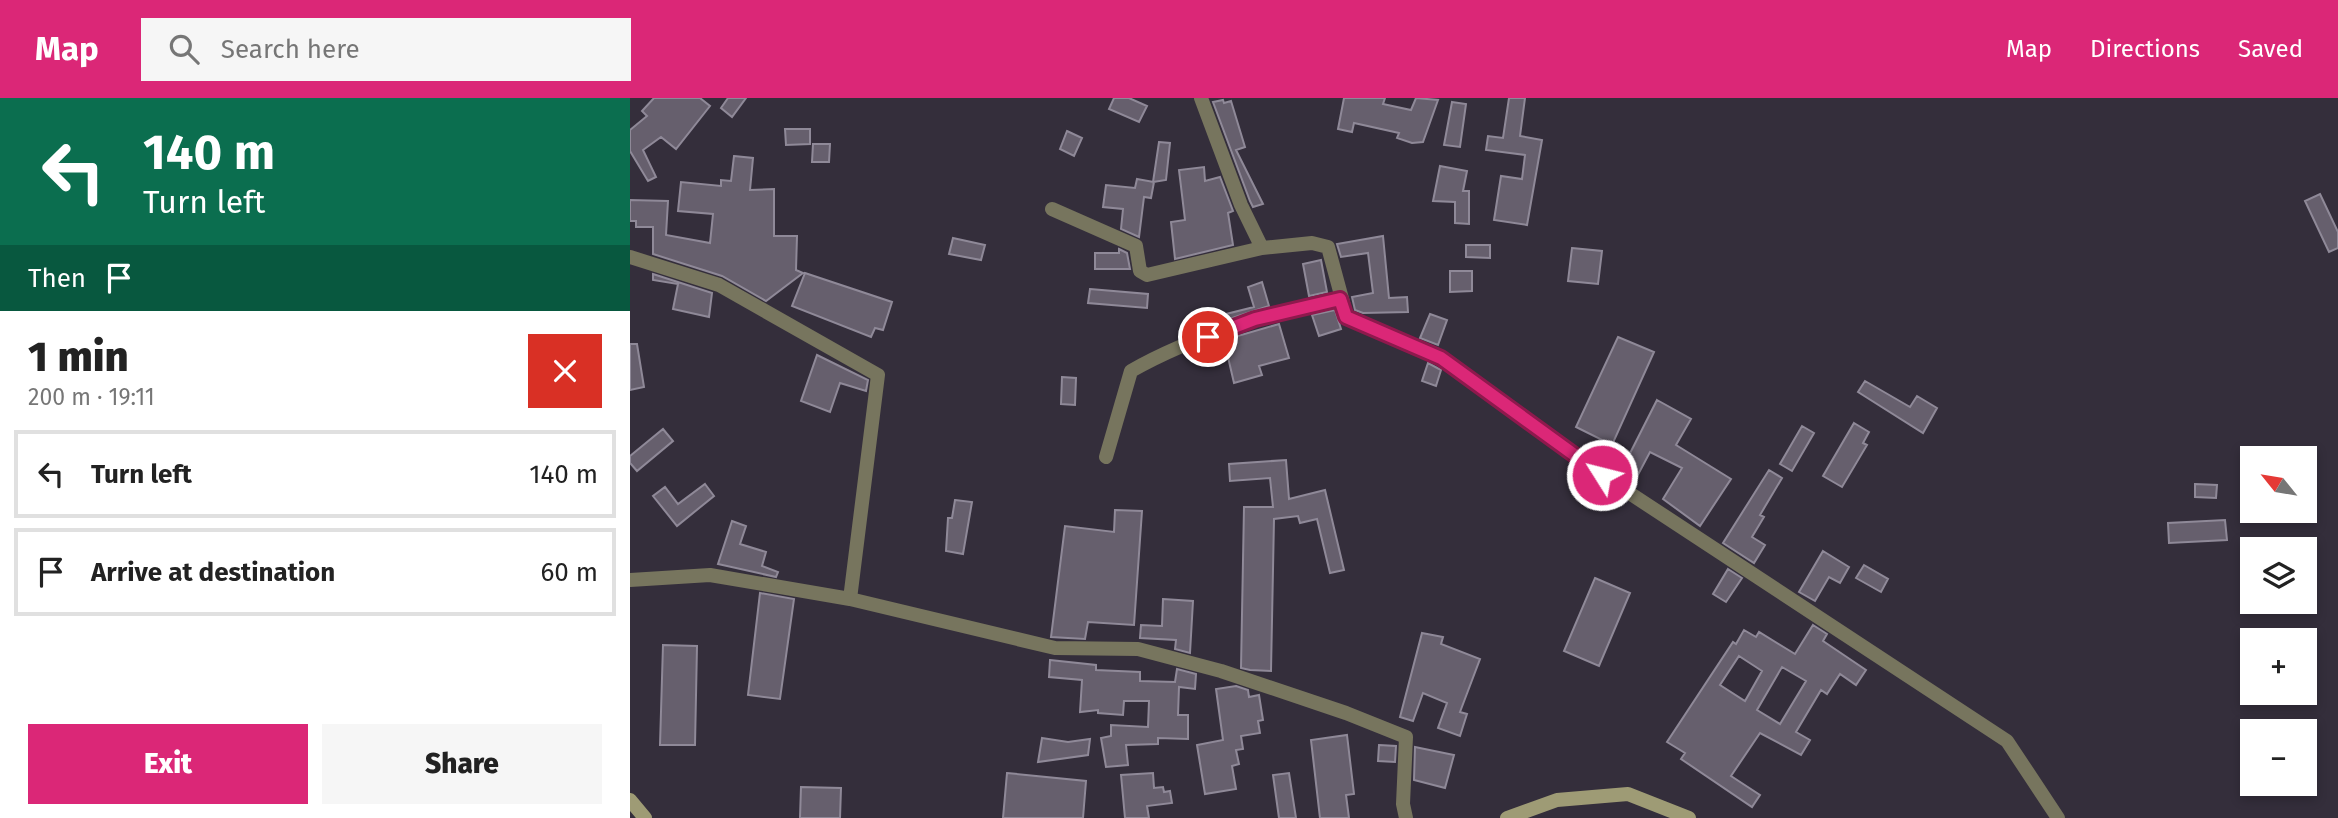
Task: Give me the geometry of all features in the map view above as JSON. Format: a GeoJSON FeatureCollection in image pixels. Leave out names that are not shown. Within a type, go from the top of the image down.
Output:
{"type":"FeatureCollection","features":[{"type":"Feature","properties":{"kind":"street"},"geometry":{"type":"LineString","coordinates":[[1201,98],[1241,205],[1262,248]]}},
{"type":"Feature","properties":{"kind":"street"},"geometry":{"type":"LineString","coordinates":[[1052,209],[1136,246],[1140,271],[1147,275],[1262,248],[1312,243],[1328,247],[1346,317],[1441,358],[1602,475],[2007,741],[2058,818]]}},
{"type":"Feature","properties":{"kind":"street"},"geometry":{"type":"LineString","coordinates":[[630,257],[719,285],[878,375],[850,599]]}},
{"type":"Feature","properties":{"kind":"street"},"geometry":{"type":"LineString","coordinates":[[1106,457],[1131,371],[1161,354],[1255,319],[1340,299]]}},
{"type":"Feature","properties":{"kind":"street"},"geometry":{"type":"LineString","coordinates":[[630,580],[709,575],[850,599],[1055,648],[1138,649],[1221,671],[1346,713],[1406,737],[1403,804],[1406,818]]}},
{"type":"Feature","properties":{"kind":"street"},"geometry":{"type":"LineString","coordinates":[[1507,818],[1557,800],[1628,794],[1689,818]]}},
{"type":"Feature","properties":{"kind":"street"},"geometry":{"type":"LineString","coordinates":[[630,800],[645,818]]}},
{"type":"Feature","properties":{"kind":"building"},"geometry":{"type":"Polygon","coordinates":[[[654,98],[700,98],[710,106],[676,149],[661,137],[643,150],[656,177],[648,181],[630,151],[630,130],[647,116],[642,111],[654,98]]]}},
{"type":"Feature","properties":{"kind":"building"},"geometry":{"type":"Polygon","coordinates":[[[728,98],[746,98],[732,117],[721,108],[728,98]]]}},
{"type":"Feature","properties":{"kind":"building"},"geometry":{"type":"Polygon","coordinates":[[[1114,98],[1129,98],[1147,106],[1139,122],[1109,109],[1114,98]]]}},
{"type":"Feature","properties":{"kind":"building"},"geometry":{"type":"Polygon","coordinates":[[[1344,98],[1385,98],[1383,104],[1411,110],[1416,98],[1438,100],[1423,142],[1412,143],[1397,138],[1399,133],[1354,123],[1352,132],[1338,129],[1344,98]]]}},
{"type":"Feature","properties":{"kind":"building"},"geometry":{"type":"Polygon","coordinates":[[[1509,98],[1525,98],[1520,136],[1542,140],[1527,225],[1494,220],[1501,176],[1522,179],[1525,155],[1486,150],[1488,136],[1503,138],[1509,98]]]}},
{"type":"Feature","properties":{"kind":"building"},"geometry":{"type":"Polygon","coordinates":[[[1223,100],[1224,103],[1231,101],[1245,147],[1236,150],[1263,204],[1253,207],[1250,201],[1213,102],[1223,100]]]}},
{"type":"Feature","properties":{"kind":"building"},"geometry":{"type":"Polygon","coordinates":[[[1452,102],[1466,104],[1460,147],[1444,145],[1452,102]]]}},
{"type":"Feature","properties":{"kind":"building"},"geometry":{"type":"Polygon","coordinates":[[[785,129],[810,129],[810,144],[786,145],[785,129]]]}},
{"type":"Feature","properties":{"kind":"building"},"geometry":{"type":"Polygon","coordinates":[[[1067,131],[1082,138],[1074,156],[1060,149],[1067,131]]]}},
{"type":"Feature","properties":{"kind":"building"},"geometry":{"type":"Polygon","coordinates":[[[1159,142],[1170,143],[1166,180],[1153,182],[1159,142]]]}},
{"type":"Feature","properties":{"kind":"building"},"geometry":{"type":"Polygon","coordinates":[[[813,144],[830,144],[829,162],[812,162],[813,144]]]}},
{"type":"Feature","properties":{"kind":"building"},"geometry":{"type":"Polygon","coordinates":[[[734,156],[753,158],[750,190],[774,189],[774,236],[797,236],[796,270],[803,273],[766,301],[722,276],[653,254],[653,227],[636,227],[636,221],[630,221],[630,200],[668,201],[666,235],[710,243],[713,214],[678,211],[681,182],[721,186],[721,180],[731,181],[734,156]]]}},
{"type":"Feature","properties":{"kind":"building"},"geometry":{"type":"Polygon","coordinates":[[[1440,166],[1467,171],[1463,191],[1469,191],[1469,224],[1455,223],[1455,202],[1433,201],[1440,166]]]}},
{"type":"Feature","properties":{"kind":"building"},"geometry":{"type":"Polygon","coordinates":[[[1204,167],[1205,181],[1220,177],[1233,211],[1228,213],[1233,245],[1175,259],[1171,222],[1185,220],[1179,170],[1204,167]]]}},
{"type":"Feature","properties":{"kind":"building"},"geometry":{"type":"Polygon","coordinates":[[[1137,179],[1154,182],[1151,198],[1144,197],[1139,237],[1121,229],[1123,209],[1103,207],[1106,185],[1135,188],[1137,179]]]}},
{"type":"Feature","properties":{"kind":"building"},"geometry":{"type":"Polygon","coordinates":[[[2320,194],[2338,232],[2338,248],[2329,252],[2305,201],[2320,194]]]}},
{"type":"Feature","properties":{"kind":"building"},"geometry":{"type":"Polygon","coordinates":[[[1383,236],[1389,298],[1407,297],[1408,312],[1363,313],[1355,310],[1352,297],[1373,293],[1368,253],[1341,257],[1337,244],[1383,236]]]}},
{"type":"Feature","properties":{"kind":"building"},"geometry":{"type":"Polygon","coordinates":[[[953,238],[985,245],[981,260],[949,254],[953,238]]]}},
{"type":"Feature","properties":{"kind":"building"},"geometry":{"type":"Polygon","coordinates":[[[1466,245],[1490,245],[1490,258],[1466,257],[1466,245]]]}},
{"type":"Feature","properties":{"kind":"building"},"geometry":{"type":"Polygon","coordinates":[[[1572,248],[1602,251],[1598,284],[1568,281],[1572,248]]]}},
{"type":"Feature","properties":{"kind":"building"},"geometry":{"type":"Polygon","coordinates":[[[1119,249],[1127,253],[1130,269],[1095,269],[1095,253],[1119,253],[1119,249]]]}},
{"type":"Feature","properties":{"kind":"building"},"geometry":{"type":"Polygon","coordinates":[[[1321,260],[1327,292],[1309,296],[1303,264],[1321,260]]]}},
{"type":"Feature","properties":{"kind":"building"},"geometry":{"type":"Polygon","coordinates":[[[1450,271],[1472,271],[1472,291],[1450,292],[1450,271]]]}},
{"type":"Feature","properties":{"kind":"building"},"geometry":{"type":"Polygon","coordinates":[[[805,273],[892,302],[883,330],[875,328],[871,337],[792,306],[805,273]]]}},
{"type":"Feature","properties":{"kind":"building"},"geometry":{"type":"Polygon","coordinates":[[[653,274],[712,293],[709,317],[673,309],[678,284],[653,280],[653,274]]]}},
{"type":"Feature","properties":{"kind":"building"},"geometry":{"type":"Polygon","coordinates":[[[1262,282],[1269,306],[1220,322],[1218,316],[1254,307],[1248,287],[1262,282]]]}},
{"type":"Feature","properties":{"kind":"building"},"geometry":{"type":"Polygon","coordinates":[[[1090,289],[1148,294],[1147,308],[1088,303],[1090,289]]]}},
{"type":"Feature","properties":{"kind":"building"},"geometry":{"type":"Polygon","coordinates":[[[1335,310],[1341,329],[1319,336],[1312,315],[1335,310]]]}},
{"type":"Feature","properties":{"kind":"building"},"geometry":{"type":"Polygon","coordinates":[[[1430,314],[1447,320],[1438,345],[1420,338],[1430,314]]]}},
{"type":"Feature","properties":{"kind":"building"},"geometry":{"type":"Polygon","coordinates":[[[1279,324],[1289,358],[1259,366],[1262,375],[1234,383],[1224,340],[1279,324]]]}},
{"type":"Feature","properties":{"kind":"building"},"geometry":{"type":"Polygon","coordinates":[[[1618,337],[1654,352],[1612,445],[1576,427],[1618,337]]]}},
{"type":"Feature","properties":{"kind":"building"},"geometry":{"type":"Polygon","coordinates":[[[630,344],[637,344],[644,387],[630,390],[630,344]]]}},
{"type":"Feature","properties":{"kind":"building"},"geometry":{"type":"Polygon","coordinates":[[[817,355],[868,380],[866,391],[840,383],[830,412],[801,401],[817,355]]]}},
{"type":"Feature","properties":{"kind":"building"},"geometry":{"type":"Polygon","coordinates":[[[1428,363],[1441,370],[1436,386],[1422,381],[1428,363]]]}},
{"type":"Feature","properties":{"kind":"building"},"geometry":{"type":"Polygon","coordinates":[[[1062,377],[1076,378],[1075,405],[1061,404],[1062,377]]]}},
{"type":"Feature","properties":{"kind":"building"},"geometry":{"type":"Polygon","coordinates":[[[1865,381],[1910,407],[1917,396],[1937,408],[1923,433],[1858,392],[1865,381]]]}},
{"type":"Feature","properties":{"kind":"building"},"geometry":{"type":"Polygon","coordinates":[[[1657,400],[1691,419],[1676,445],[1731,479],[1700,526],[1663,499],[1682,468],[1650,452],[1633,484],[1619,475],[1657,400]]]}},
{"type":"Feature","properties":{"kind":"building"},"geometry":{"type":"Polygon","coordinates":[[[1854,423],[1869,432],[1863,443],[1867,445],[1842,487],[1823,476],[1854,423]]]}},
{"type":"Feature","properties":{"kind":"building"},"geometry":{"type":"Polygon","coordinates":[[[1802,426],[1814,433],[1792,471],[1780,464],[1802,426]]]}},
{"type":"Feature","properties":{"kind":"building"},"geometry":{"type":"Polygon","coordinates":[[[663,429],[673,441],[637,471],[630,463],[630,456],[663,429]]]}},
{"type":"Feature","properties":{"kind":"building"},"geometry":{"type":"Polygon","coordinates":[[[1286,460],[1289,499],[1325,490],[1344,570],[1330,573],[1317,519],[1300,523],[1298,516],[1274,519],[1271,671],[1250,670],[1241,668],[1244,507],[1273,507],[1270,478],[1230,481],[1229,464],[1286,460]]]}},
{"type":"Feature","properties":{"kind":"building"},"geometry":{"type":"Polygon","coordinates":[[[1769,470],[1782,478],[1760,515],[1764,517],[1752,537],[1765,545],[1754,563],[1723,543],[1769,470]]]}},
{"type":"Feature","properties":{"kind":"building"},"geometry":{"type":"Polygon","coordinates":[[[705,484],[714,496],[677,526],[653,496],[665,487],[678,504],[705,484]]]}},
{"type":"Feature","properties":{"kind":"building"},"geometry":{"type":"Polygon","coordinates":[[[2195,484],[2217,485],[2216,498],[2195,497],[2195,484]]]}},
{"type":"Feature","properties":{"kind":"building"},"geometry":{"type":"Polygon","coordinates":[[[955,500],[972,502],[963,554],[946,551],[948,518],[952,518],[955,500]]]}},
{"type":"Feature","properties":{"kind":"building"},"geometry":{"type":"Polygon","coordinates":[[[1115,510],[1142,511],[1134,625],[1088,622],[1085,639],[1051,637],[1065,526],[1114,532],[1115,510]]]}},
{"type":"Feature","properties":{"kind":"building"},"geometry":{"type":"Polygon","coordinates":[[[2225,520],[2227,540],[2169,543],[2168,523],[2225,520]]]}},
{"type":"Feature","properties":{"kind":"building"},"geometry":{"type":"Polygon","coordinates":[[[732,521],[746,526],[740,544],[766,552],[762,566],[778,572],[776,577],[718,564],[732,521]]]}},
{"type":"Feature","properties":{"kind":"building"},"geometry":{"type":"Polygon","coordinates":[[[1823,551],[1849,567],[1840,583],[1829,577],[1815,601],[1799,592],[1823,551]]]}},
{"type":"Feature","properties":{"kind":"building"},"geometry":{"type":"Polygon","coordinates":[[[1864,565],[1888,579],[1881,592],[1856,578],[1864,565]]]}},
{"type":"Feature","properties":{"kind":"building"},"geometry":{"type":"Polygon","coordinates":[[[1728,569],[1742,578],[1726,602],[1713,594],[1728,569]]]}},
{"type":"Feature","properties":{"kind":"building"},"geometry":{"type":"Polygon","coordinates":[[[1595,578],[1630,593],[1599,666],[1564,651],[1595,578]]]}},
{"type":"Feature","properties":{"kind":"building"},"geometry":{"type":"Polygon","coordinates":[[[760,593],[794,599],[780,699],[748,695],[760,593]]]}},
{"type":"Feature","properties":{"kind":"building"},"geometry":{"type":"Polygon","coordinates":[[[1163,599],[1193,601],[1190,653],[1175,649],[1176,640],[1140,638],[1141,625],[1162,626],[1163,599]]]}},
{"type":"Feature","properties":{"kind":"building"},"geometry":{"type":"Polygon","coordinates":[[[1813,625],[1827,634],[1823,641],[1866,670],[1856,685],[1840,674],[1827,694],[1821,690],[1796,732],[1810,740],[1801,755],[1760,733],[1731,776],[1760,795],[1752,807],[1681,759],[1685,753],[1667,742],[1733,642],[1736,644],[1744,630],[1756,637],[1759,632],[1795,654],[1813,625]],[[1739,656],[1720,685],[1745,701],[1762,671],[1739,656]],[[1782,667],[1757,710],[1780,724],[1806,681],[1782,667]]]}},
{"type":"Feature","properties":{"kind":"building"},"geometry":{"type":"Polygon","coordinates":[[[1422,633],[1443,637],[1441,644],[1480,659],[1460,712],[1467,714],[1460,736],[1438,728],[1447,703],[1423,693],[1413,721],[1400,717],[1422,633]]]}},
{"type":"Feature","properties":{"kind":"building"},"geometry":{"type":"Polygon","coordinates":[[[663,645],[697,646],[695,745],[660,745],[663,645]]]}},
{"type":"Feature","properties":{"kind":"building"},"geometry":{"type":"Polygon","coordinates":[[[1050,660],[1096,665],[1096,670],[1140,672],[1140,681],[1175,682],[1177,669],[1196,674],[1195,689],[1179,687],[1178,715],[1188,715],[1188,739],[1158,738],[1158,744],[1126,745],[1128,765],[1106,767],[1101,738],[1111,736],[1111,725],[1148,727],[1149,701],[1124,701],[1123,715],[1098,713],[1098,710],[1080,712],[1082,680],[1049,677],[1050,660]]]}},
{"type":"Feature","properties":{"kind":"building"},"geometry":{"type":"Polygon","coordinates":[[[1236,686],[1248,690],[1249,697],[1259,695],[1263,720],[1258,721],[1260,733],[1241,736],[1243,749],[1236,750],[1239,764],[1232,766],[1236,789],[1205,794],[1197,745],[1223,740],[1216,689],[1236,686]]]}},
{"type":"Feature","properties":{"kind":"building"},"geometry":{"type":"Polygon","coordinates":[[[1347,735],[1354,794],[1346,795],[1349,818],[1320,818],[1311,740],[1347,735]]]}},
{"type":"Feature","properties":{"kind":"building"},"geometry":{"type":"Polygon","coordinates":[[[1042,738],[1068,742],[1090,739],[1088,755],[1038,762],[1042,738]]]}},
{"type":"Feature","properties":{"kind":"building"},"geometry":{"type":"Polygon","coordinates":[[[1379,745],[1396,746],[1395,762],[1378,761],[1379,745]]]}},
{"type":"Feature","properties":{"kind":"building"},"geometry":{"type":"Polygon","coordinates":[[[1415,747],[1454,755],[1445,788],[1414,780],[1415,747]]]}},
{"type":"Feature","properties":{"kind":"building"},"geometry":{"type":"Polygon","coordinates":[[[1007,773],[1086,781],[1083,818],[1003,818],[1007,773]]]}},
{"type":"Feature","properties":{"kind":"building"},"geometry":{"type":"Polygon","coordinates":[[[1153,773],[1154,788],[1163,787],[1164,792],[1170,791],[1172,803],[1147,806],[1149,818],[1125,818],[1121,775],[1153,773]]]}},
{"type":"Feature","properties":{"kind":"building"},"geometry":{"type":"Polygon","coordinates":[[[1289,773],[1296,818],[1279,818],[1273,775],[1289,773]]]}},
{"type":"Feature","properties":{"kind":"building"},"geometry":{"type":"Polygon","coordinates":[[[801,787],[841,788],[840,818],[800,818],[801,787]]]}},
{"type":"Feature","properties":{"kind":"route"},"geometry":{"type":"LineString","coordinates":[[1208,337],[1272,314],[1340,299],[1346,317],[1441,358],[1602,475]]}}]}
